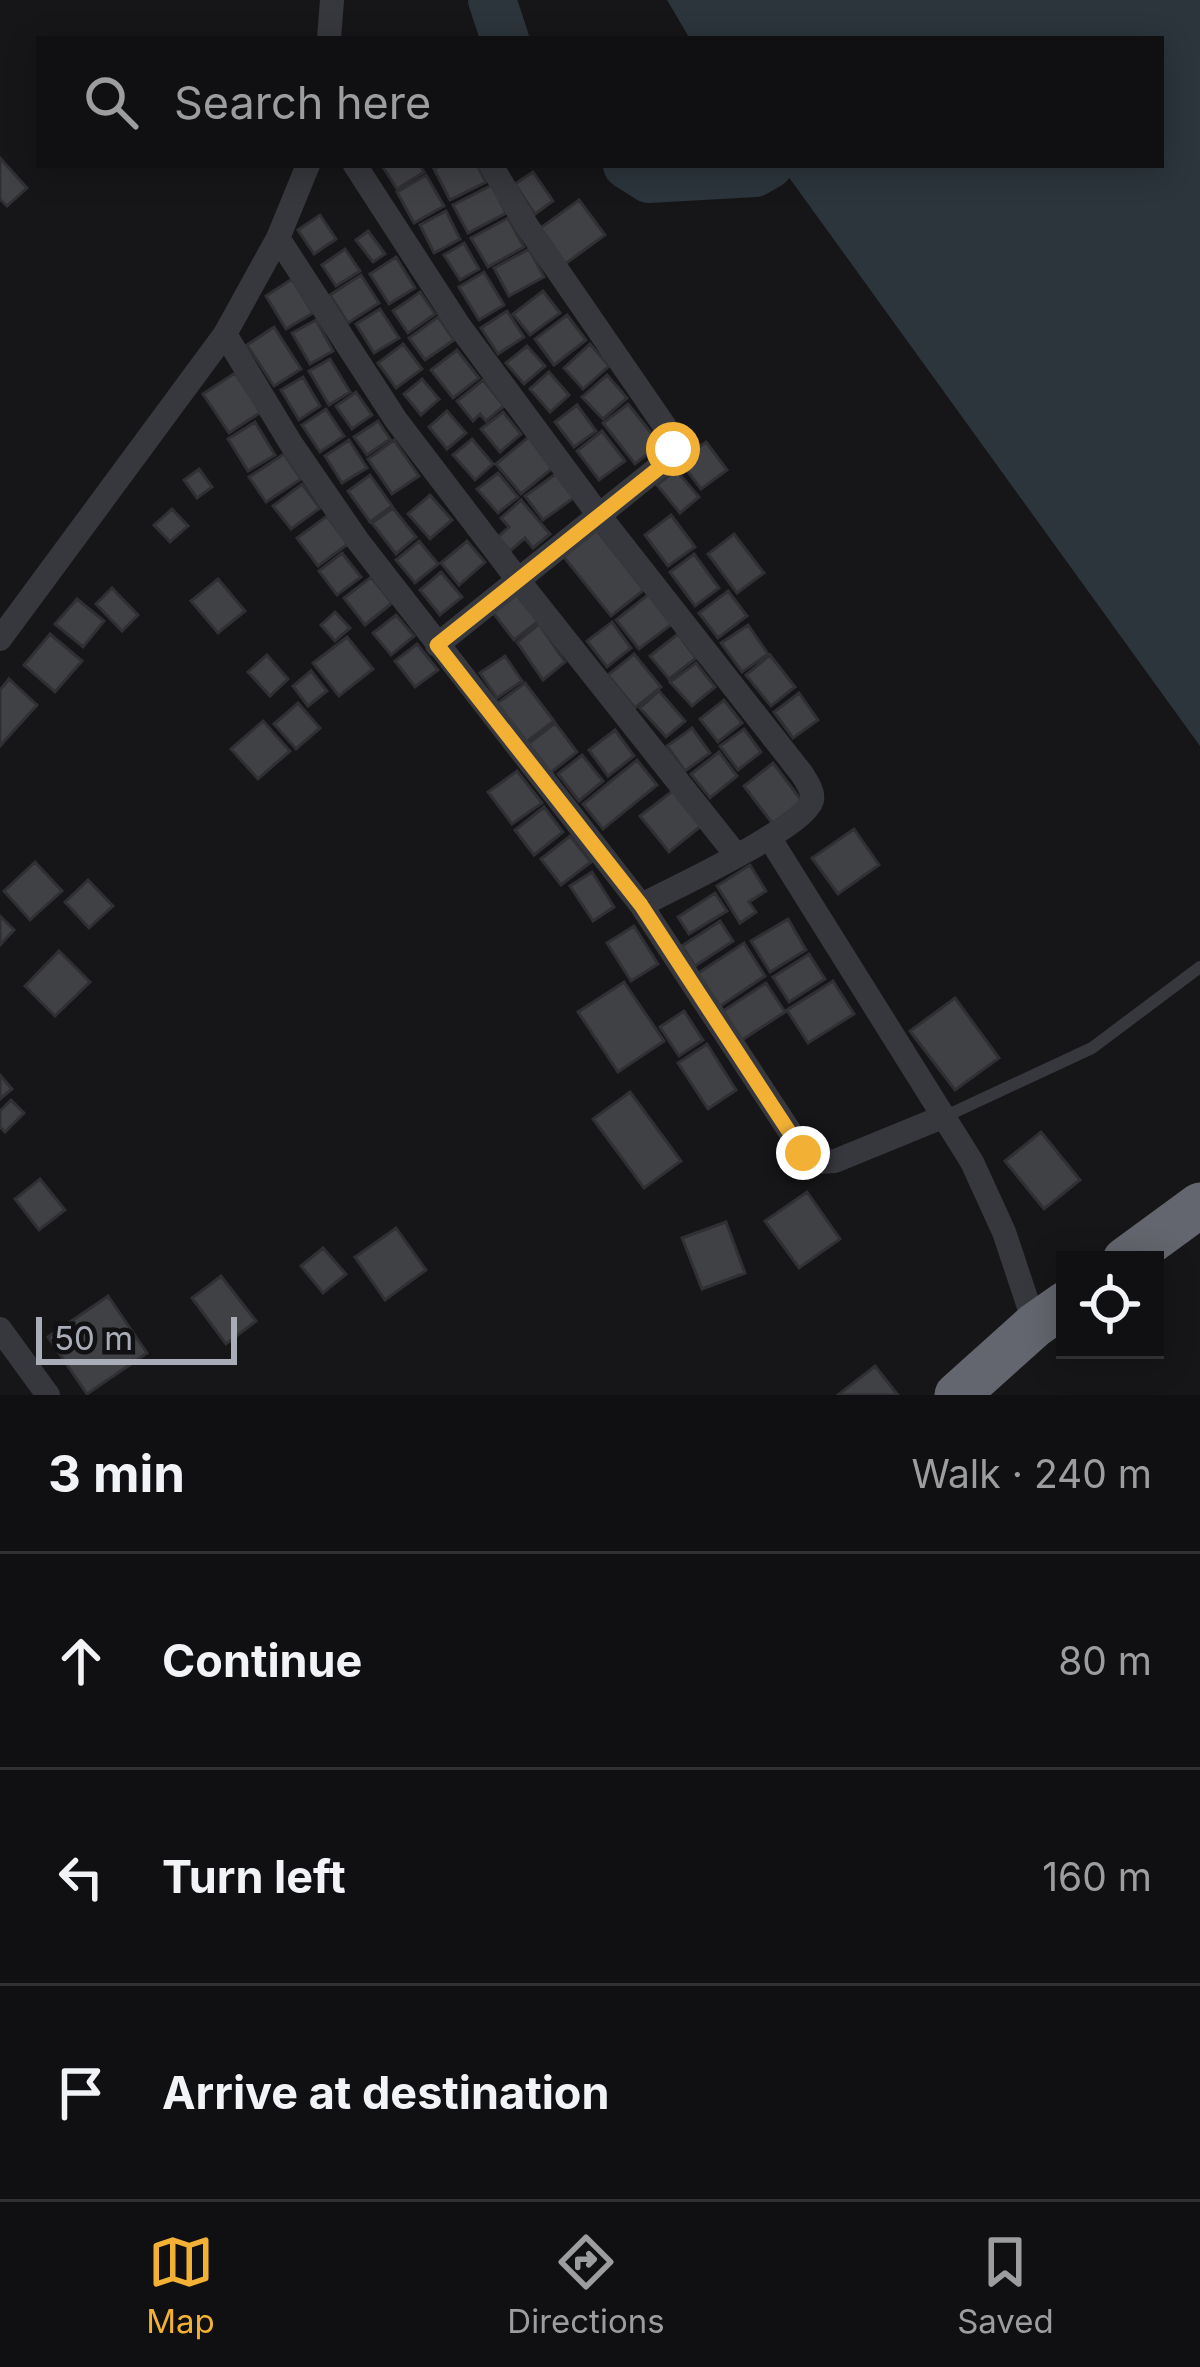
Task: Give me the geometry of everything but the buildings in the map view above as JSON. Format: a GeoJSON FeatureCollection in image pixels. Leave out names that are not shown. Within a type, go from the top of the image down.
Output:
{"type":"FeatureCollection","features":[{"type":"Feature","properties":{"kind":"highway"},"geometry":{"type":"LineString","coordinates":[[1138,1251],[1189,1214]]}},
{"type":"Feature","properties":{"kind":"highway"},"geometry":{"type":"LineString","coordinates":[[957,1395],[1050,1314]]}},
{"type":"Feature","properties":{"kind":"street"},"geometry":{"type":"LineString","coordinates":[[329,36],[332,0]]}},
{"type":"Feature","properties":{"kind":"street"},"geometry":{"type":"LineString","coordinates":[[0,639],[225,334],[278,238],[307,168]]}},
{"type":"Feature","properties":{"kind":"street"},"geometry":{"type":"LineString","coordinates":[[357,168],[460,327],[811,789],[806,811],[769,837],[641,905]]}},
{"type":"Feature","properties":{"kind":"street"},"geometry":{"type":"LineString","coordinates":[[437,645],[669,460],[672,442],[493,168]]}},
{"type":"Feature","properties":{"kind":"street"},"geometry":{"type":"LineString","coordinates":[[278,238],[396,420],[737,856]]}},
{"type":"Feature","properties":{"kind":"street"},"geometry":{"type":"LineString","coordinates":[[225,334],[290,442],[358,541],[641,905],[794,1141],[811,1160],[835,1161],[945,1116]]}},
{"type":"Feature","properties":{"kind":"street"},"geometry":{"type":"LineString","coordinates":[[769,837],[945,1116],[1050,1314]]}},
{"type":"Feature","properties":{"kind":"street"},"geometry":{"type":"LineString","coordinates":[[0,1329],[48,1395]]}},
{"type":"Feature","properties":{"kind":"lane"},"geometry":{"type":"LineString","coordinates":[[945,1116],[1092,1048],[1200,968]]}},
{"type":"Feature","properties":{"kind":"shaded area"},"geometry":{"type":"Polygon","coordinates":[[[667,0],[1200,0],[1200,746],[782,168],[1164,168],[1164,36],[688,36],[667,0]]]}},
{"type":"Feature","properties":{"kind":"waterway"},"geometry":{"type":"LineString","coordinates":[[492,0],[504,36]]}},
{"type":"Feature","properties":{"kind":"waterway"},"geometry":{"type":"LineString","coordinates":[[632,168],[649,179],[755,173],[764,168]]}},
{"type":"Feature","properties":{"kind":"route"},"geometry":{"type":"LineString","coordinates":[[673,449],[669,460],[437,645],[641,905],[803,1153]]}}]}
